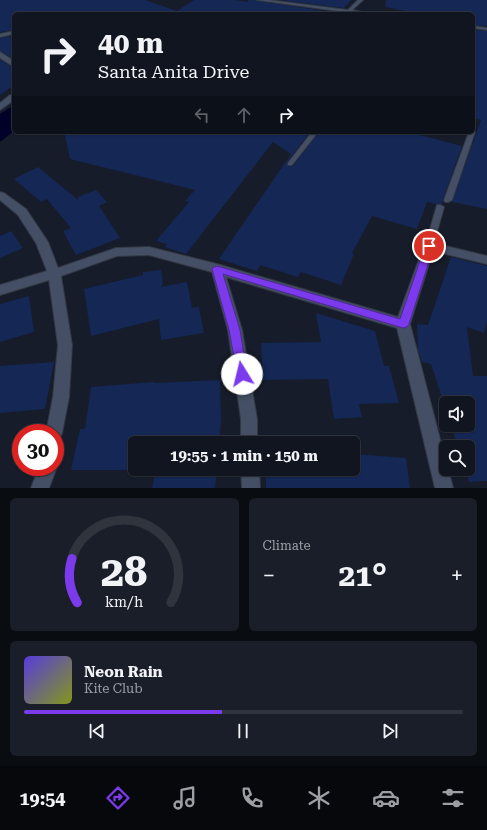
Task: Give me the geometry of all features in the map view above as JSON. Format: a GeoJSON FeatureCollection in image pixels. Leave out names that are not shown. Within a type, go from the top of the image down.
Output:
{"type":"FeatureCollection","features":[{"type":"Feature","properties":{"kind":"street"},"geometry":{"type":"LineString","coordinates":[[0,54],[12,63]]}},
{"type":"Feature","properties":{"kind":"street"},"geometry":{"type":"LineString","coordinates":[[0,107],[12,98]]}},
{"type":"Feature","properties":{"kind":"street"},"geometry":{"type":"LineString","coordinates":[[0,195],[22,212],[42,242],[54,274],[66,345],[61,397],[56,424]]}},
{"type":"Feature","properties":{"kind":"street"},"geometry":{"type":"LineString","coordinates":[[444,488],[403,324],[429,246],[487,260]]}},
{"type":"Feature","properties":{"kind":"street"},"geometry":{"type":"LineString","coordinates":[[0,290],[54,274],[116,252],[149,251],[217,269],[403,324]]}},
{"type":"Feature","properties":{"kind":"street"},"geometry":{"type":"LineString","coordinates":[[217,269],[235,330],[249,419],[250,436]]}},
{"type":"Feature","properties":{"kind":"street"},"geometry":{"type":"LineString","coordinates":[[40,488],[45,476]]}},
{"type":"Feature","properties":{"kind":"street"},"geometry":{"type":"LineString","coordinates":[[250,476],[251,488]]}},
{"type":"Feature","properties":{"kind":"lane"},"geometry":{"type":"LineString","coordinates":[[259,0],[342,12]]}},
{"type":"Feature","properties":{"kind":"lane"},"geometry":{"type":"LineString","coordinates":[[349,12],[361,0]]}},
{"type":"Feature","properties":{"kind":"lane"},"geometry":{"type":"LineString","coordinates":[[475,28],[487,29]]}},
{"type":"Feature","properties":{"kind":"lane"},"geometry":{"type":"LineString","coordinates":[[0,36],[12,33]]}},
{"type":"Feature","properties":{"kind":"lane"},"geometry":{"type":"LineString","coordinates":[[290,164],[313,134]]}},
{"type":"Feature","properties":{"kind":"lane"},"geometry":{"type":"LineString","coordinates":[[448,200],[472,134]]}},
{"type":"Feature","properties":{"kind":"lane"},"geometry":{"type":"LineString","coordinates":[[429,246],[440,207]]}},
{"type":"Feature","properties":{"kind":"water"},"geometry":{"type":"Polygon","coordinates":[[[12,106],[12,133],[0,142],[0,114],[12,106]]]}},
{"type":"Feature","properties":{"kind":"building"},"geometry":{"type":"Polygon","coordinates":[[[0,0],[145,0],[177,11],[194,0],[235,0],[248,2],[248,0],[256,0],[332,12],[12,12],[12,30],[0,32],[0,0]]]}},
{"type":"Feature","properties":{"kind":"building"},"geometry":{"type":"Polygon","coordinates":[[[281,0],[351,0],[344,8],[281,0]]]}},
{"type":"Feature","properties":{"kind":"building"},"geometry":{"type":"Polygon","coordinates":[[[386,0],[487,0],[487,26],[475,25],[475,12],[411,12],[385,7],[386,0]]]}},
{"type":"Feature","properties":{"kind":"building"},"geometry":{"type":"Polygon","coordinates":[[[475,30],[487,31],[487,209],[452,202],[481,120],[475,118],[475,30]]]}},
{"type":"Feature","properties":{"kind":"building"},"geometry":{"type":"Polygon","coordinates":[[[12,36],[12,58],[0,51],[0,38],[12,36]]]}},
{"type":"Feature","properties":{"kind":"building"},"geometry":{"type":"Polygon","coordinates":[[[0,60],[12,67],[12,86],[0,95],[0,60]]]}},
{"type":"Feature","properties":{"kind":"building"},"geometry":{"type":"Polygon","coordinates":[[[64,134],[308,134],[287,162],[288,166],[293,166],[317,134],[416,134],[462,146],[442,205],[427,202],[417,229],[372,216],[352,253],[354,254],[341,285],[301,272],[298,277],[260,265],[257,271],[219,259],[291,154],[273,142],[186,254],[165,247],[167,244],[156,241],[189,202],[185,201],[195,190],[70,159],[64,134]]]}},
{"type":"Feature","properties":{"kind":"building"},"geometry":{"type":"Polygon","coordinates":[[[38,167],[78,200],[78,197],[96,190],[107,202],[99,206],[120,238],[76,255],[63,231],[71,228],[47,199],[41,202],[14,179],[38,167]]]}},
{"type":"Feature","properties":{"kind":"building"},"geometry":{"type":"Polygon","coordinates":[[[11,231],[23,248],[0,258],[0,236],[11,231]]]}},
{"type":"Feature","properties":{"kind":"building"},"geometry":{"type":"Polygon","coordinates":[[[451,257],[487,266],[487,322],[484,333],[467,327],[473,376],[487,376],[487,481],[469,482],[467,476],[475,476],[475,440],[456,440],[453,432],[475,432],[475,396],[441,396],[431,364],[422,362],[418,350],[417,324],[428,325],[451,257]]]}},
{"type":"Feature","properties":{"kind":"building"},"geometry":{"type":"Polygon","coordinates":[[[161,270],[163,284],[161,287],[187,282],[192,308],[199,307],[204,333],[161,340],[159,319],[91,336],[84,289],[143,275],[143,272],[161,270]]]}},
{"type":"Feature","properties":{"kind":"building"},"geometry":{"type":"Polygon","coordinates":[[[29,296],[34,332],[0,342],[0,304],[29,296]]]}},
{"type":"Feature","properties":{"kind":"building"},"geometry":{"type":"Polygon","coordinates":[[[316,313],[375,331],[384,366],[389,366],[399,403],[359,404],[362,417],[334,419],[328,379],[263,380],[261,343],[321,342],[316,313]]]}},
{"type":"Feature","properties":{"kind":"building"},"geometry":{"type":"Polygon","coordinates":[[[54,362],[45,409],[0,413],[0,366],[54,362]]]}},
{"type":"Feature","properties":{"kind":"building"},"geometry":{"type":"Polygon","coordinates":[[[220,380],[221,420],[220,436],[128,436],[128,470],[71,470],[80,429],[85,429],[91,387],[220,380]]]}},
{"type":"Feature","properties":{"kind":"building"},"geometry":{"type":"Polygon","coordinates":[[[360,455],[406,458],[410,488],[266,488],[266,476],[360,476],[360,455]]]}},
{"type":"Feature","properties":{"kind":"building"},"geometry":{"type":"Polygon","coordinates":[[[155,476],[216,476],[215,488],[152,488],[155,476]]]}},
{"type":"Feature","properties":{"kind":"route"},"geometry":{"type":"LineString","coordinates":[[242,374],[235,330],[217,269],[403,324],[429,246]]}}]}
